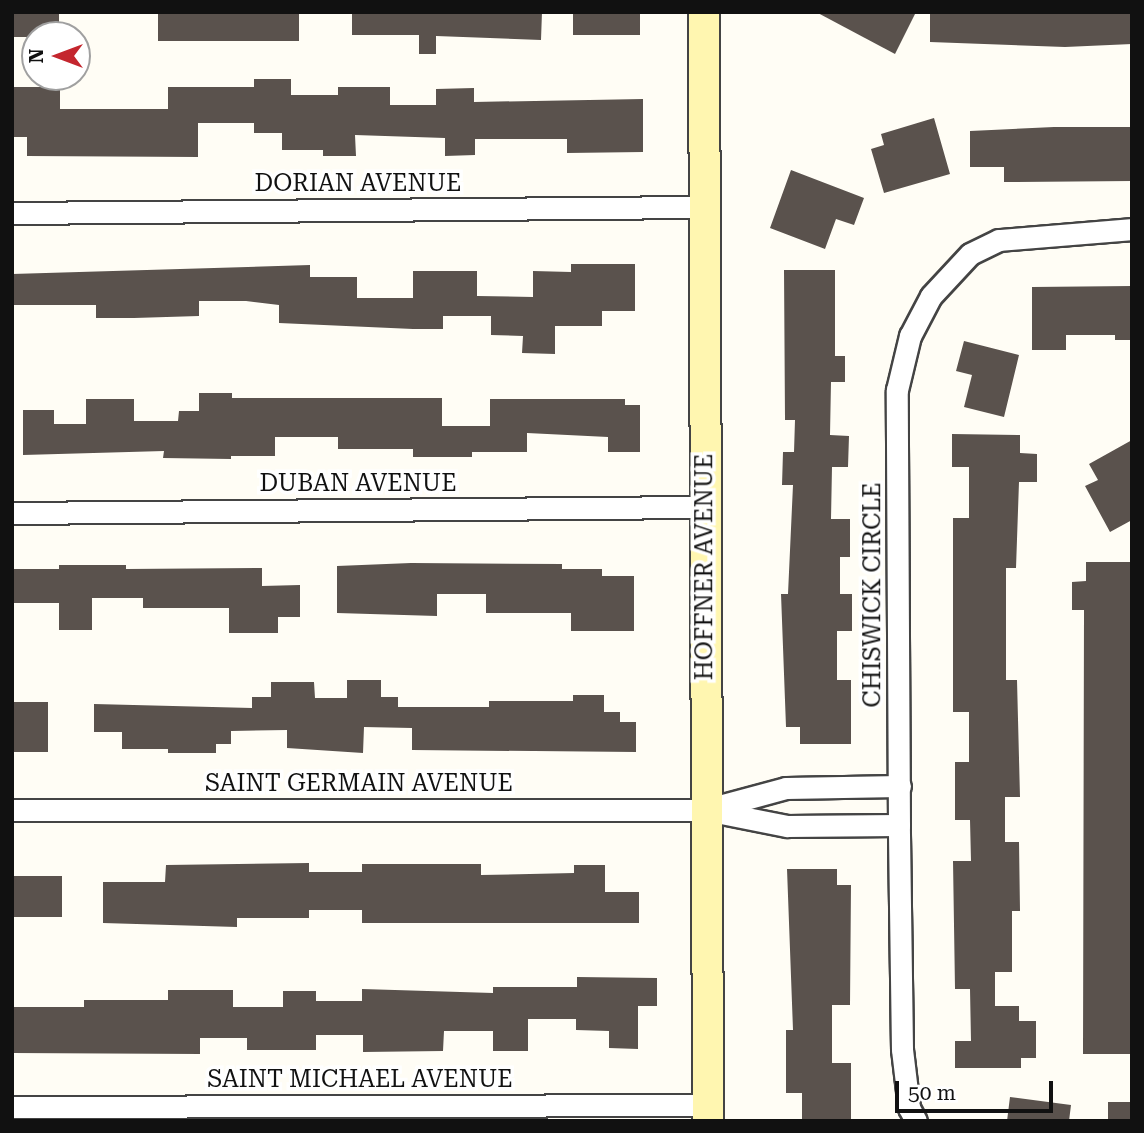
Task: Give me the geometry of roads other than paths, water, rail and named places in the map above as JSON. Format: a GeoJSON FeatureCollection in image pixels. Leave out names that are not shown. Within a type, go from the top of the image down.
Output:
{"type":"FeatureCollection","features":[{"type":"Feature","properties":{"kind":"main road","name":"HOFFNER AVENUE"},"geometry":{"type":"LineString","coordinates":[[704,12],[708,1113]]}},
{"type":"Feature","properties":{"kind":"street","name":"DORIAN AVENUE"},"geometry":{"type":"LineString","coordinates":[[12,213],[703,207]]}},
{"type":"Feature","properties":{"kind":"street","name":"CHISWICK CIRCLE"},"geometry":{"type":"LineString","coordinates":[[916,1121],[909,1108],[902,1049],[899,825],[898,390],[911,336],[931,296],[970,254],[999,240],[1132,229]]}},
{"type":"Feature","properties":{"kind":"street","name":"DUBAN AVENUE"},"geometry":{"type":"LineString","coordinates":[[12,513],[704,507]]}},
{"type":"Feature","properties":{"kind":"street"},"geometry":{"type":"LineString","coordinates":[[706,810],[786,788],[900,786]]}},
{"type":"Feature","properties":{"kind":"street","name":"SAINT GERMAIN AVENUE"},"geometry":{"type":"LineString","coordinates":[[12,810],[706,810]]}},
{"type":"Feature","properties":{"kind":"street"},"geometry":{"type":"LineString","coordinates":[[706,810],[787,826],[899,825]]}},
{"type":"Feature","properties":{"kind":"street","name":"SAINT MICHAEL AVENUE"},"geometry":{"type":"LineString","coordinates":[[12,1107],[708,1113]]}}]}
